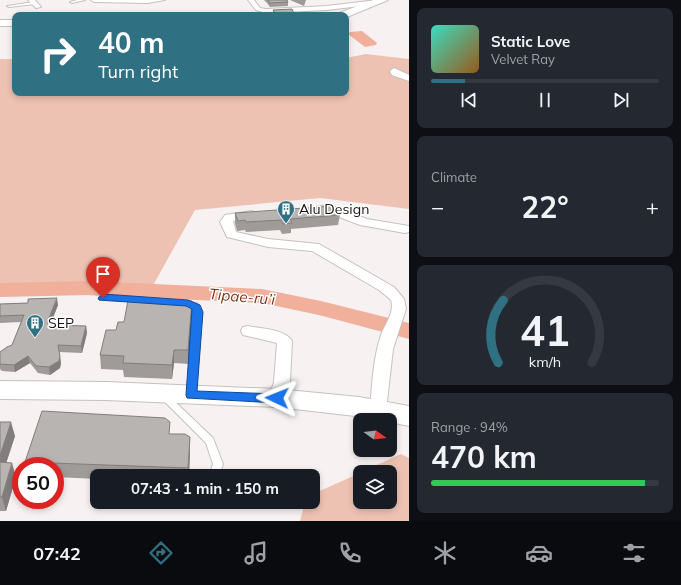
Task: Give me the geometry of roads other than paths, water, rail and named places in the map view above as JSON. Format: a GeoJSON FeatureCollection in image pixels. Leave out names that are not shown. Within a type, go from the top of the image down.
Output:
{"type":"FeatureCollection","features":[{"type":"Feature","properties":{"kind":"main road"},"geometry":{"type":"LineString","coordinates":[[349,13],[380,1]]}},
{"type":"Feature","properties":{"kind":"main road"},"geometry":{"type":"LineString","coordinates":[[0,23],[12,23]]}},
{"type":"Feature","properties":{"kind":"main road"},"geometry":{"type":"LineString","coordinates":[[0,390],[25,389],[277,398],[378,410],[409,416]]}},
{"type":"Feature","properties":{"kind":"street"},"geometry":{"type":"LineString","coordinates":[[94,0],[162,0]]}},
{"type":"Feature","properties":{"kind":"street"},"geometry":{"type":"LineString","coordinates":[[251,0],[255,6],[262,11],[328,8],[380,1]]}},
{"type":"Feature","properties":{"kind":"street"},"geometry":{"type":"LineString","coordinates":[[293,3],[303,7],[328,8]]}},
{"type":"Feature","properties":{"kind":"street"},"geometry":{"type":"LineString","coordinates":[[394,71],[395,73],[409,78]]}},
{"type":"Feature","properties":{"kind":"street"},"geometry":{"type":"LineString","coordinates":[[306,211],[332,210],[364,222],[405,229]]}},
{"type":"Feature","properties":{"kind":"street"},"geometry":{"type":"LineString","coordinates":[[263,214],[229,218],[226,222],[228,229],[231,234],[249,239],[315,247],[393,293],[401,312],[389,333],[380,373],[378,410]]}},
{"type":"Feature","properties":{"kind":"street"},"geometry":{"type":"LineString","coordinates":[[248,331],[278,337],[285,342],[282,382],[277,398]]}},
{"type":"Feature","properties":{"kind":"lane"},"geometry":{"type":"LineString","coordinates":[[72,2],[83,0]]}},
{"type":"Feature","properties":{"kind":"lane"},"geometry":{"type":"LineString","coordinates":[[9,6],[34,4]]}},
{"type":"Feature","properties":{"kind":"lane"},"geometry":{"type":"LineString","coordinates":[[103,298],[149,301]]}},
{"type":"Feature","properties":{"kind":"lane"},"geometry":{"type":"LineString","coordinates":[[172,302],[194,305],[198,312],[192,395]]}},
{"type":"Feature","properties":{"kind":"lane"},"geometry":{"type":"LineString","coordinates":[[160,394],[210,441],[218,464],[216,469]]}},
{"type":"Feature","properties":{"kind":"waterway","name":"Tipae-ru’i"},"geometry":{"type":"LineString","coordinates":[[0,290],[90,288],[262,296],[321,308],[369,322],[409,331]]}},
{"type":"Feature","properties":{"kind":"place","name":"Alu Design"},"geometry":{"type":"Point","coordinates":[286,224]}},
{"type":"Feature","properties":{"kind":"place","name":"SEP"},"geometry":{"type":"Point","coordinates":[35,338]}}]}
